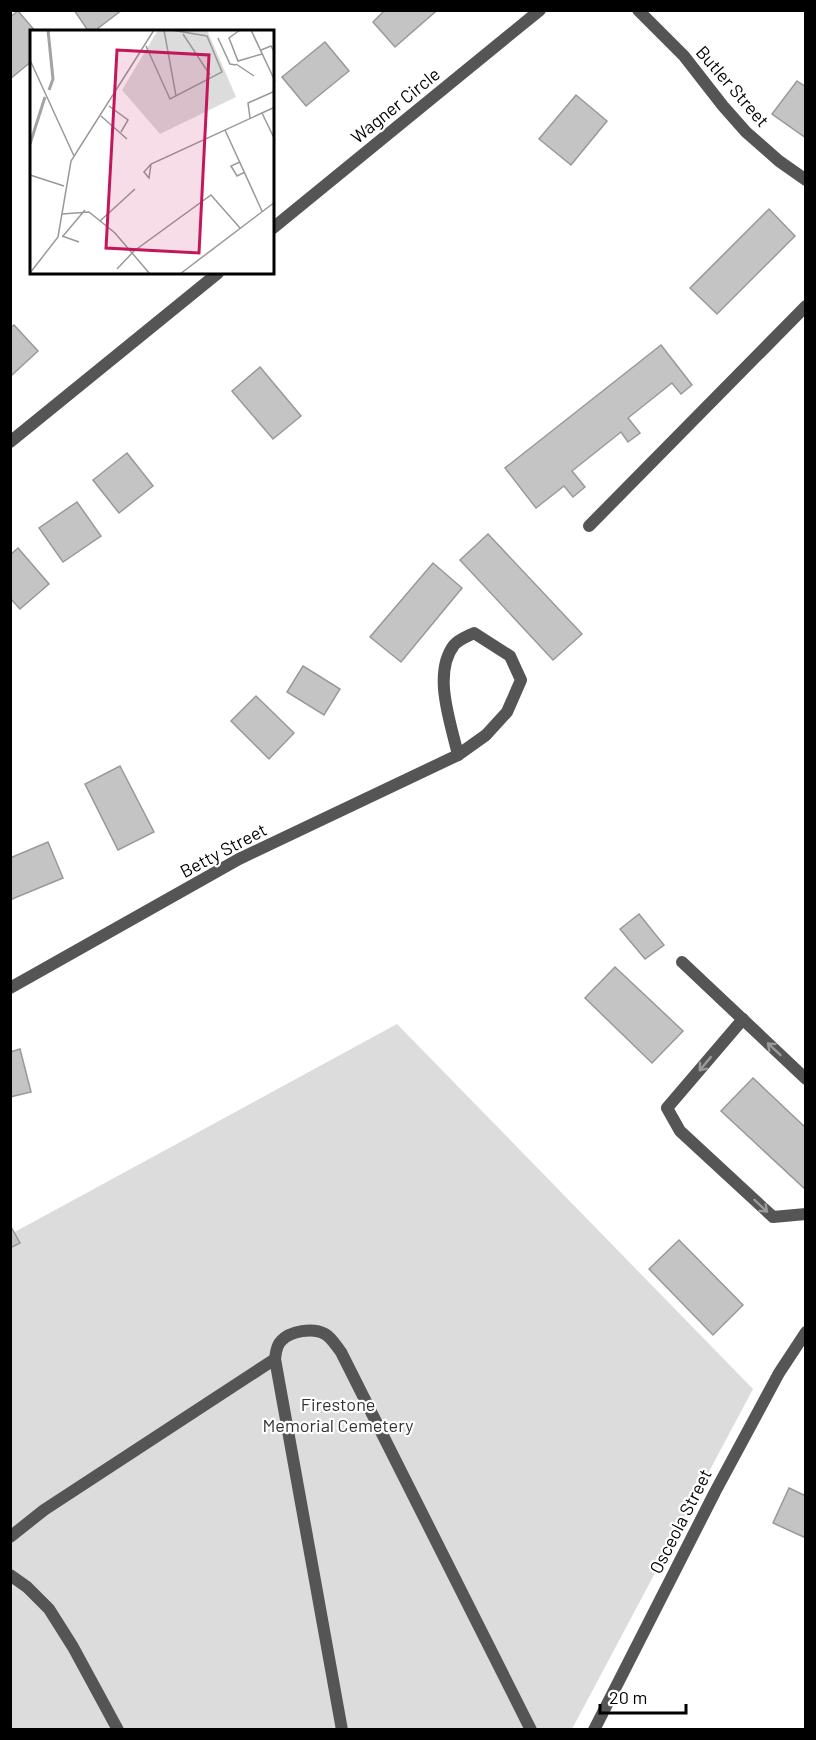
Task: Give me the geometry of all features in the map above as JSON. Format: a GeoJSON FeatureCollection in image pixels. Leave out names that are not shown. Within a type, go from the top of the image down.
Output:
{"type":"FeatureCollection","features":[{"type":"Feature","properties":{"kind":"street","name":"Wagner Circle"},"geometry":{"type":"LineString","coordinates":[[274,227],[540,10]]}},
{"type":"Feature","properties":{"kind":"street","name":"Butler Street"},"geometry":{"type":"LineString","coordinates":[[638,10],[684,56],[746,132],[779,161],[806,180]]}},
{"type":"Feature","properties":{"kind":"street"},"geometry":{"type":"LineString","coordinates":[[10,442],[217,274]]}},
{"type":"Feature","properties":{"kind":"street"},"geometry":{"type":"LineString","coordinates":[[589,526],[806,306]]}},
{"type":"Feature","properties":{"kind":"street","name":"Betty Street"},"geometry":{"type":"LineString","coordinates":[[10,988],[239,859],[458,755],[486,735],[507,712],[521,680],[510,657],[474,633],[455,644],[444,665],[444,690],[458,755]]}},
{"type":"Feature","properties":{"kind":"street"},"geometry":{"type":"LineString","coordinates":[[682,962],[806,1078]]}},
{"type":"Feature","properties":{"kind":"street"},"geometry":{"type":"LineString","coordinates":[[742,1019],[667,1108],[680,1131],[773,1217],[806,1214]]}},
{"type":"Feature","properties":{"kind":"street"},"geometry":{"type":"LineString","coordinates":[[342,1730],[275,1359],[276,1349],[281,1341],[291,1334],[303,1331],[325,1334],[332,1339],[341,1352],[531,1730]]}},
{"type":"Feature","properties":{"kind":"street","name":"Osceola Street"},"geometry":{"type":"LineString","coordinates":[[594,1730],[714,1492],[779,1372],[806,1332]]}},
{"type":"Feature","properties":{"kind":"street"},"geometry":{"type":"LineString","coordinates":[[10,1537],[44,1510],[275,1359]]}},
{"type":"Feature","properties":{"kind":"street"},"geometry":{"type":"LineString","coordinates":[[10,1575],[27,1587],[49,1609],[73,1647],[118,1730]]}},
{"type":"Feature","properties":{"kind":"green space","name":"Firestone Memorial Cemetery"},"geometry":{"type":"Polygon","coordinates":[[[397,1024],[753,1389],[572,1729],[11,1730],[11,1234],[397,1024]]]}},
{"type":"Feature","properties":{"kind":"building"},"geometry":{"type":"Polygon","coordinates":[[[74,10],[122,10],[96,30],[88,30],[74,10]]]}},
{"type":"Feature","properties":{"kind":"building"},"geometry":{"type":"Polygon","coordinates":[[[385,10],[434,10],[435,12],[395,47],[373,22],[385,10]]]}},
{"type":"Feature","properties":{"kind":"building"},"geometry":{"type":"Polygon","coordinates":[[[18,11],[34,30],[30,30],[30,63],[10,79],[10,17],[18,11]]]}},
{"type":"Feature","properties":{"kind":"building"},"geometry":{"type":"Polygon","coordinates":[[[325,42],[349,71],[306,106],[282,77],[325,42]]]}},
{"type":"Feature","properties":{"kind":"building"},"geometry":{"type":"Polygon","coordinates":[[[797,81],[806,87],[806,138],[772,114],[797,81]]]}},
{"type":"Feature","properties":{"kind":"building"},"geometry":{"type":"Polygon","coordinates":[[[576,95],[607,121],[571,165],[539,139],[576,95]]]}},
{"type":"Feature","properties":{"kind":"building"},"geometry":{"type":"Polygon","coordinates":[[[769,209],[795,236],[717,314],[690,288],[769,209]]]}},
{"type":"Feature","properties":{"kind":"building"},"geometry":{"type":"Polygon","coordinates":[[[14,325],[38,351],[12,375],[10,373],[10,328],[14,325]]]}},
{"type":"Feature","properties":{"kind":"building"},"geometry":{"type":"Polygon","coordinates":[[[661,345],[692,385],[681,394],[672,383],[628,418],[640,433],[628,442],[621,432],[572,471],[585,487],[573,497],[564,486],[536,508],[505,468],[661,345]]]}},
{"type":"Feature","properties":{"kind":"building"},"geometry":{"type":"Polygon","coordinates":[[[260,367],[301,416],[273,439],[232,391],[260,367]]]}},
{"type":"Feature","properties":{"kind":"building"},"geometry":{"type":"Polygon","coordinates":[[[127,453],[153,486],[119,513],[93,480],[127,453]]]}},
{"type":"Feature","properties":{"kind":"building"},"geometry":{"type":"Polygon","coordinates":[[[77,502],[101,536],[63,562],[39,528],[77,502]]]}},
{"type":"Feature","properties":{"kind":"building"},"geometry":{"type":"Polygon","coordinates":[[[488,534],[582,634],[553,660],[460,560],[488,534]]]}},
{"type":"Feature","properties":{"kind":"building"},"geometry":{"type":"Polygon","coordinates":[[[18,548],[49,584],[20,609],[10,598],[10,555],[18,548]]]}},
{"type":"Feature","properties":{"kind":"building"},"geometry":{"type":"Polygon","coordinates":[[[433,563],[462,588],[401,662],[370,637],[433,563]]]}},
{"type":"Feature","properties":{"kind":"building"},"geometry":{"type":"Polygon","coordinates":[[[303,666],[340,689],[324,715],[287,692],[303,666]]]}},
{"type":"Feature","properties":{"kind":"building"},"geometry":{"type":"Polygon","coordinates":[[[256,696],[294,733],[269,759],[231,721],[256,696]]]}},
{"type":"Feature","properties":{"kind":"building"},"geometry":{"type":"Polygon","coordinates":[[[120,766],[154,832],[118,850],[85,784],[120,766]]]}},
{"type":"Feature","properties":{"kind":"building"},"geometry":{"type":"Polygon","coordinates":[[[48,842],[63,878],[10,900],[10,858],[48,842]]]}},
{"type":"Feature","properties":{"kind":"building"},"geometry":{"type":"Polygon","coordinates":[[[639,914],[664,945],[645,959],[620,929],[639,914]]]}},
{"type":"Feature","properties":{"kind":"building"},"geometry":{"type":"Polygon","coordinates":[[[615,967],[683,1031],[652,1063],[585,998],[615,967]]]}},
{"type":"Feature","properties":{"kind":"building"},"geometry":{"type":"Polygon","coordinates":[[[20,1049],[31,1092],[10,1097],[10,1052],[20,1049]]]}},
{"type":"Feature","properties":{"kind":"building"},"geometry":{"type":"Polygon","coordinates":[[[753,1078],[806,1128],[806,1190],[721,1111],[753,1078]]]}},
{"type":"Feature","properties":{"kind":"building"},"geometry":{"type":"Polygon","coordinates":[[[10,1225],[20,1243],[10,1248],[10,1225]]]}},
{"type":"Feature","properties":{"kind":"building"},"geometry":{"type":"Polygon","coordinates":[[[679,1240],[743,1305],[713,1335],[649,1269],[679,1240]]]}},
{"type":"Feature","properties":{"kind":"building"},"geometry":{"type":"Polygon","coordinates":[[[789,1488],[806,1496],[806,1538],[773,1523],[789,1488]]]}}]}
